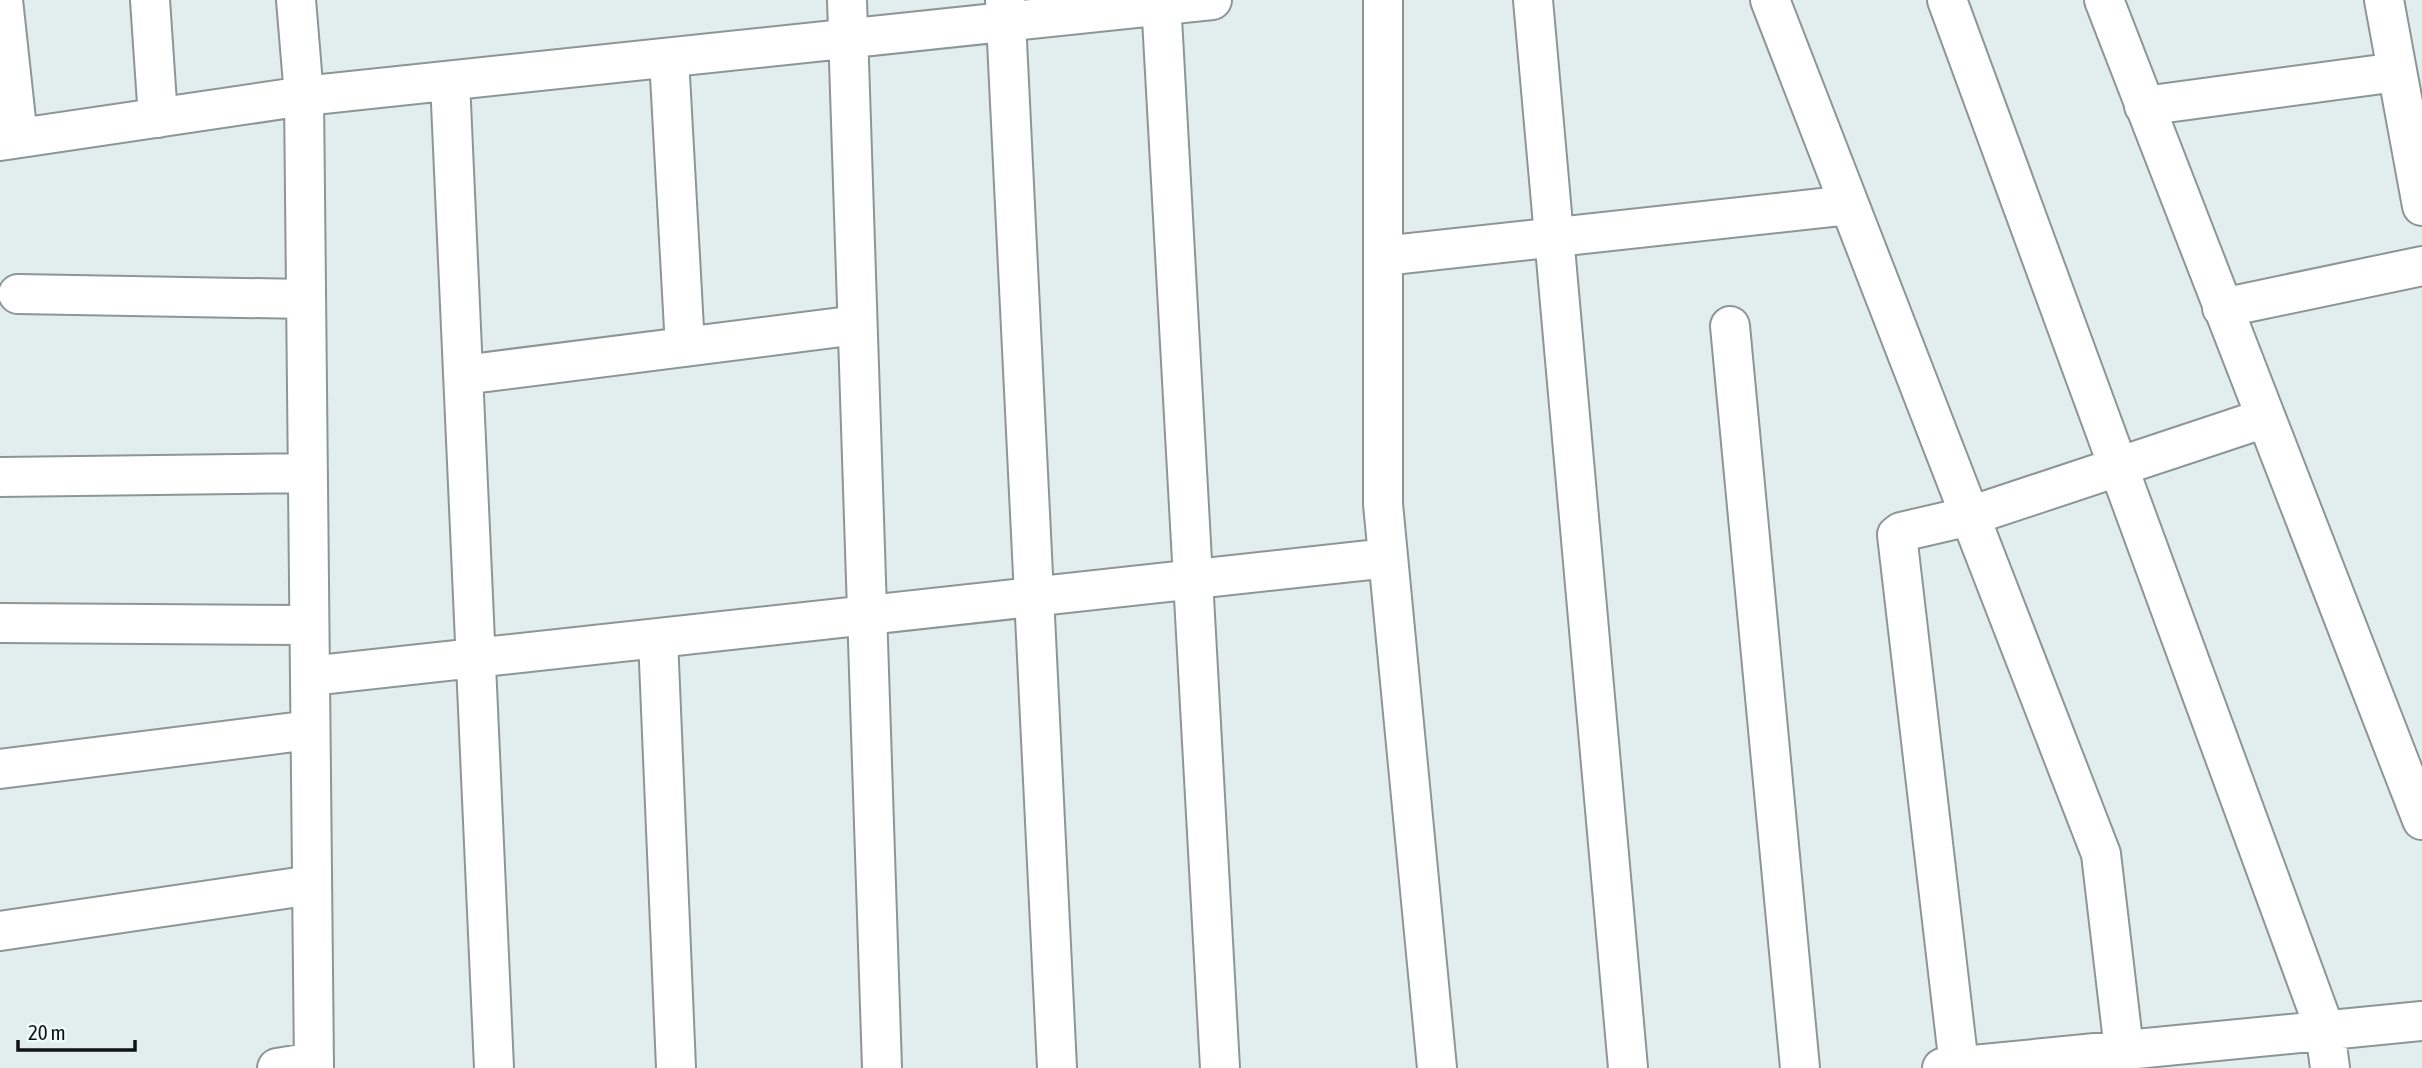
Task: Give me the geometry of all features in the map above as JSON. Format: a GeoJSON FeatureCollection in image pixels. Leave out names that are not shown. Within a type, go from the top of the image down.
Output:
{"type":"FeatureCollection","features":[{"type":"Feature","properties":{"kind":"street"},"geometry":{"type":"LineString","coordinates":[[3,0],[9,140],[304,96],[848,39],[1006,11],[1212,0]]}},
{"type":"Feature","properties":{"kind":"street"},"geometry":{"type":"LineString","coordinates":[[150,0],[158,118]]}},
{"type":"Feature","properties":{"kind":"street"},"geometry":{"type":"LineString","coordinates":[[276,1068],[314,1065],[304,96],[296,0]]}},
{"type":"Feature","properties":{"kind":"street"},"geometry":{"type":"LineString","coordinates":[[847,0],[882,1068]]}},
{"type":"Feature","properties":{"kind":"street"},"geometry":{"type":"LineString","coordinates":[[1383,0],[1383,504],[1437,1068]]}},
{"type":"Feature","properties":{"kind":"street"},"geometry":{"type":"LineString","coordinates":[[1533,0],[1628,1068]]}},
{"type":"Feature","properties":{"kind":"street"},"geometry":{"type":"LineString","coordinates":[[1770,0],[2101,854],[2124,1050]]}},
{"type":"Feature","properties":{"kind":"street"},"geometry":{"type":"LineString","coordinates":[[1947,0],[2325,1030],[2330,1068]]}},
{"type":"Feature","properties":{"kind":"street"},"geometry":{"type":"LineString","coordinates":[[2104,0],[2422,820]]}},
{"type":"Feature","properties":{"kind":"street"},"geometry":{"type":"LineString","coordinates":[[2384,0],[2422,206]]}},
{"type":"Feature","properties":{"kind":"street"},"geometry":{"type":"LineString","coordinates":[[1161,3],[1220,1068]]}},
{"type":"Feature","properties":{"kind":"street"},"geometry":{"type":"LineString","coordinates":[[1006,11],[1056,1068]]}},
{"type":"Feature","properties":{"kind":"street"},"geometry":{"type":"LineString","coordinates":[[669,58],[685,347]]}},
{"type":"Feature","properties":{"kind":"street"},"geometry":{"type":"LineString","coordinates":[[2144,106],[2397,72]]}},
{"type":"Feature","properties":{"kind":"street"},"geometry":{"type":"LineString","coordinates":[[450,81],[494,1068]]}},
{"type":"Feature","properties":{"kind":"street"},"geometry":{"type":"LineString","coordinates":[[1383,256],[1849,205]]}},
{"type":"Feature","properties":{"kind":"street"},"geometry":{"type":"LineString","coordinates":[[2222,308],[2422,266]]}},
{"type":"Feature","properties":{"kind":"street"},"geometry":{"type":"LineString","coordinates":[[18,293],[306,299]]}},
{"type":"Feature","properties":{"kind":"street"},"geometry":{"type":"LineString","coordinates":[[463,376],[858,325]]}},
{"type":"Feature","properties":{"kind":"street"},"geometry":{"type":"LineString","coordinates":[[1730,326],[1800,1068]]}},
{"type":"Feature","properties":{"kind":"street"},"geometry":{"type":"LineString","coordinates":[[2265,418],[1970,516],[1900,532],[1897,538],[1950,1067],[2026,1064],[2124,1050],[2172,1057],[2325,1030],[2422,1021]]}},
{"type":"Feature","properties":{"kind":"street"},"geometry":{"type":"LineString","coordinates":[[0,477],[308,473]]}},
{"type":"Feature","properties":{"kind":"street"},"geometry":{"type":"LineString","coordinates":[[310,676],[1388,558]]}},
{"type":"Feature","properties":{"kind":"street"},"geometry":{"type":"LineString","coordinates":[[0,623],[309,625]]}},
{"type":"Feature","properties":{"kind":"street"},"geometry":{"type":"LineString","coordinates":[[658,638],[676,1068]]}},
{"type":"Feature","properties":{"kind":"street"},"geometry":{"type":"LineString","coordinates":[[0,769],[310,730]]}},
{"type":"Feature","properties":{"kind":"street"},"geometry":{"type":"LineString","coordinates":[[0,931],[312,885]]}}]}
